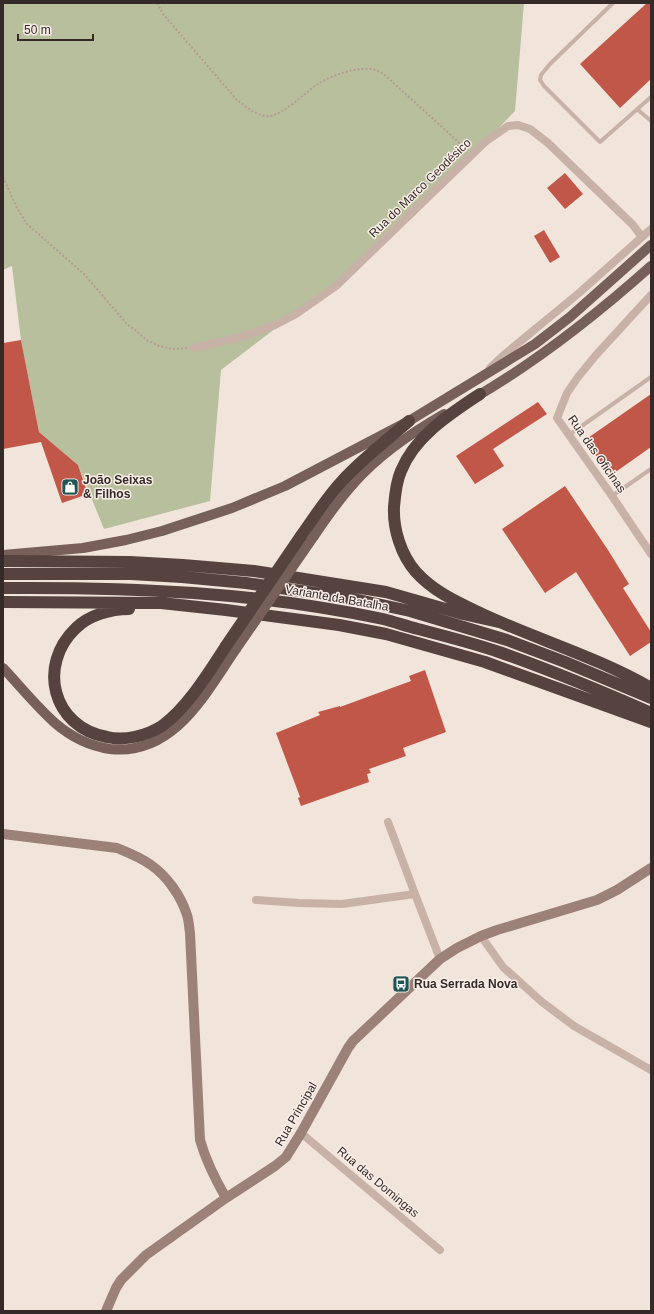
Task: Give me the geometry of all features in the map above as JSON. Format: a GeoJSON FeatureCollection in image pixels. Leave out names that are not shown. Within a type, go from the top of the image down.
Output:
{"type":"FeatureCollection","features":[{"type":"Feature","properties":{"kind":"highway"},"geometry":{"type":"LineString","coordinates":[[480,394],[429,431],[413,450],[400,472],[394,512],[398,537],[402,549],[410,563],[421,577],[437,591],[448,598],[503,624],[596,660],[651,688]]}},
{"type":"Feature","properties":{"kind":"highway"},"geometry":{"type":"LineString","coordinates":[[203,608],[115,610],[94,616],[82,623],[66,640],[58,657],[55,670],[54,684],[58,700],[64,711],[81,727],[99,735],[118,738],[146,734],[162,726],[177,712],[231,647],[301,536],[341,482],[368,456],[409,421]]}},
{"type":"Feature","properties":{"kind":"highway"},"geometry":{"type":"LineString","coordinates":[[3,561],[130,562],[254,571],[386,592],[503,624]]}},
{"type":"Feature","properties":{"kind":"highway","name":"Variante da Batalha"},"geometry":{"type":"LineString","coordinates":[[3,574],[130,574],[182,577],[246,583],[349,598],[410,611],[507,640],[565,662],[651,698]]}},
{"type":"Feature","properties":{"kind":"highway","name":"Variante da Batalha"},"geometry":{"type":"LineString","coordinates":[[3,588],[88,588],[196,592],[295,604],[353,613],[385,620],[498,651],[566,677],[651,713]]}},
{"type":"Feature","properties":{"kind":"highway"},"geometry":{"type":"LineString","coordinates":[[3,602],[153,603],[339,625],[386,634],[485,662],[651,722]]}},
{"type":"Feature","properties":{"kind":"main road"},"geometry":{"type":"LineString","coordinates":[[3,555],[83,548],[162,531],[206,518],[259,498],[285,486],[409,421],[535,344],[570,317],[651,245]]}},
{"type":"Feature","properties":{"kind":"main road"},"geometry":{"type":"LineString","coordinates":[[3,668],[56,724],[75,737],[99,747],[127,750],[141,747],[159,740],[169,734],[196,706],[231,647],[332,510],[356,481],[384,455],[423,426],[480,394],[520,369],[573,332],[651,266]]}},
{"type":"Feature","properties":{"kind":"street","name":"Rua do Marco Geodésico"},"geometry":{"type":"LineString","coordinates":[[194,348],[241,337],[275,325],[302,310],[336,286],[485,142],[508,126],[518,125],[530,129],[548,143],[633,225],[642,237]]}},
{"type":"Feature","properties":{"kind":"street"},"geometry":{"type":"LineString","coordinates":[[481,377],[505,354],[579,293],[651,229]]}},
{"type":"Feature","properties":{"kind":"street","name":"Rua das Oficinas"},"geometry":{"type":"LineString","coordinates":[[651,295],[596,355],[567,393],[557,418],[651,554]]}},
{"type":"Feature","properties":{"kind":"street"},"geometry":{"type":"LineString","coordinates":[[388,822],[440,959],[480,936],[597,900],[622,887],[651,868]]}},
{"type":"Feature","properties":{"kind":"street"},"geometry":{"type":"LineString","coordinates":[[3,834],[117,848],[151,865],[164,876],[178,896],[187,915],[190,933],[200,1140],[204,1155],[213,1176],[226,1198]]}},
{"type":"Feature","properties":{"kind":"street"},"geometry":{"type":"LineString","coordinates":[[256,900],[300,904],[342,904],[415,894]]}},
{"type":"Feature","properties":{"kind":"street"},"geometry":{"type":"LineString","coordinates":[[480,936],[503,967],[542,1002],[574,1026],[651,1070]]}},
{"type":"Feature","properties":{"kind":"street","name":"Rua Principal"},"geometry":{"type":"LineString","coordinates":[[106,1311],[116,1288],[124,1275],[134,1265],[154,1249],[226,1198],[281,1162],[286,1157],[353,1041],[440,959]]}},
{"type":"Feature","properties":{"kind":"street","name":"Rua das Domingas"},"geometry":{"type":"LineString","coordinates":[[301,1133],[440,1250]]}},
{"type":"Feature","properties":{"kind":"lane"},"geometry":{"type":"LineString","coordinates":[[613,3],[550,64],[541,75],[540,80],[544,86],[600,142],[651,96]]}},
{"type":"Feature","properties":{"kind":"lane"},"geometry":{"type":"LineString","coordinates":[[637,109],[651,121]]}},
{"type":"Feature","properties":{"kind":"lane"},"geometry":{"type":"LineString","coordinates":[[569,435],[651,377]]}},
{"type":"Feature","properties":{"kind":"lane"},"geometry":{"type":"LineString","coordinates":[[612,496],[651,469]]}},
{"type":"Feature","properties":{"kind":"path"},"geometry":{"type":"LineString","coordinates":[[157,3],[163,14],[237,100],[250,111],[268,116],[281,112],[319,83],[342,72],[368,68],[378,70],[387,77],[472,155]]}},
{"type":"Feature","properties":{"kind":"path"},"geometry":{"type":"LineString","coordinates":[[3,177],[27,224],[84,274],[126,323],[147,340],[159,346],[173,349],[194,348]]}},
{"type":"Feature","properties":{"kind":"green space"},"geometry":{"type":"Polygon","coordinates":[[[3,3],[524,3],[515,111],[412,218],[335,283],[221,370],[210,501],[104,529],[78,465],[39,432],[21,340],[12,266],[3,270],[3,3]]]}},
{"type":"Feature","properties":{"kind":"building"},"geometry":{"type":"Polygon","coordinates":[[[647,3],[651,3],[651,79],[620,108],[580,64],[647,3]]]}},
{"type":"Feature","properties":{"kind":"building"},"geometry":{"type":"Polygon","coordinates":[[[565,173],[583,194],[565,209],[547,188],[565,173]]]}},
{"type":"Feature","properties":{"kind":"building"},"geometry":{"type":"Polygon","coordinates":[[[544,230],[560,257],[550,263],[534,236],[544,230]]]}},
{"type":"Feature","properties":{"kind":"building"},"geometry":{"type":"Polygon","coordinates":[[[21,340],[39,432],[78,465],[88,494],[62,503],[41,442],[3,449],[3,343],[21,340]]]}},
{"type":"Feature","properties":{"kind":"building"},"geometry":{"type":"Polygon","coordinates":[[[651,394],[651,447],[610,476],[585,440],[651,394]]]}},
{"type":"Feature","properties":{"kind":"building"},"geometry":{"type":"Polygon","coordinates":[[[538,402],[547,414],[493,449],[504,466],[475,484],[456,456],[538,402]]]}},
{"type":"Feature","properties":{"kind":"building"},"geometry":{"type":"Polygon","coordinates":[[[565,486],[629,584],[623,588],[651,632],[651,642],[630,656],[576,572],[545,593],[502,529],[565,486]]]}},
{"type":"Feature","properties":{"kind":"building"},"geometry":{"type":"Polygon","coordinates":[[[425,670],[446,732],[403,748],[406,756],[369,769],[371,773],[367,774],[369,782],[301,806],[298,798],[300,797],[276,733],[320,715],[318,712],[340,707],[411,681],[409,676],[425,670]]]}},
{"type":"Feature","properties":{"kind":"place","name":"João Seixas & Filhos"},"geometry":{"type":"Point","coordinates":[70,487]}},
{"type":"Feature","properties":{"kind":"place","name":"Rua Serrada Nova"},"geometry":{"type":"Point","coordinates":[401,984]}}]}
